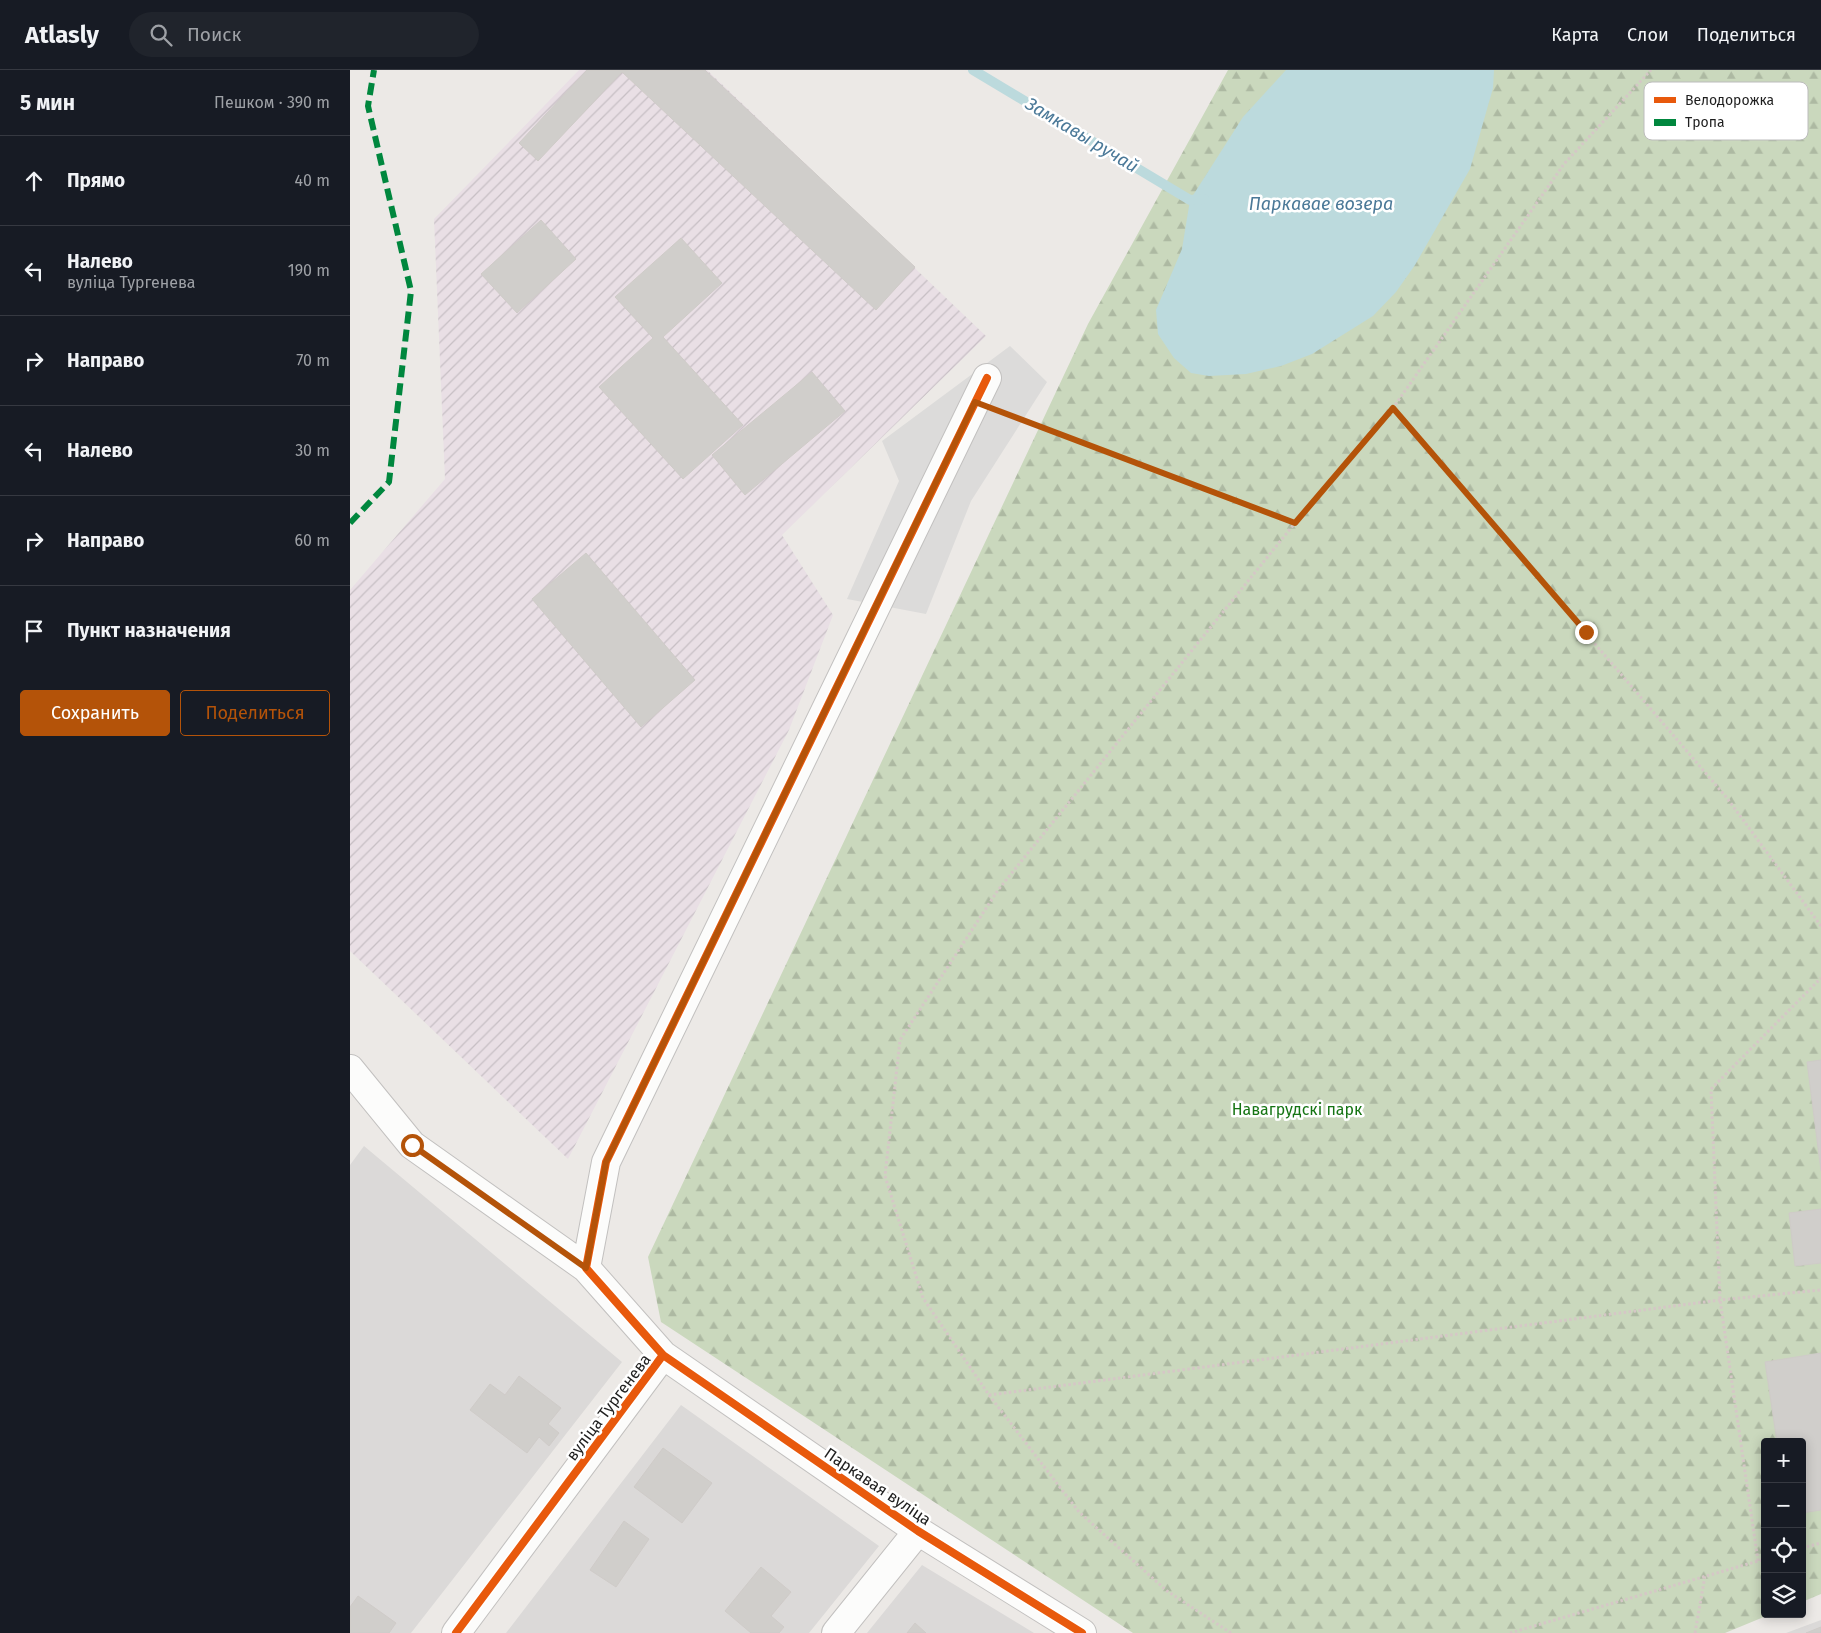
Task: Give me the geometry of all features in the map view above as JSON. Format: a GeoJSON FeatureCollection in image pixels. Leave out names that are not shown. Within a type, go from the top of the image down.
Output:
{"type":"FeatureCollection","features":[{"type":"Feature","properties":{"kind":"street"},"geometry":{"type":"LineString","coordinates":[[586,1268],[606,1162],[987,378]]}},
{"type":"Feature","properties":{"kind":"street","name":"вуліца Тургенева"},"geometry":{"type":"LineString","coordinates":[[350,1070],[412,1145],[586,1268],[663,1355],[456,1633]]}},
{"type":"Feature","properties":{"kind":"street","name":"Паркавая вуліца"},"geometry":{"type":"LineString","coordinates":[[663,1355],[918,1531],[1082,1633]]}},
{"type":"Feature","properties":{"kind":"street"},"geometry":{"type":"LineString","coordinates":[[836,1633],[918,1531]]}},
{"type":"Feature","properties":{"kind":"path"},"geometry":{"type":"LineString","coordinates":[[1231,1633],[1168,1591],[1079,1512],[989,1395],[923,1298],[885,1176],[900,1040],[998,890],[1295,523],[1393,408],[1564,164],[1651,70]]}},
{"type":"Feature","properties":{"kind":"path"},"geometry":{"type":"LineString","coordinates":[[975,402],[1295,523]]}},
{"type":"Feature","properties":{"kind":"path"},"geometry":{"type":"LineString","coordinates":[[1393,408],[1727,798],[1821,926]]}},
{"type":"Feature","properties":{"kind":"path"},"geometry":{"type":"LineString","coordinates":[[1758,1561],[1720,1300],[1711,1090],[1821,978]]}},
{"type":"Feature","properties":{"kind":"path"},"geometry":{"type":"LineString","coordinates":[[989,1395],[1720,1300],[1821,1290]]}},
{"type":"Feature","properties":{"kind":"path"},"geometry":{"type":"LineString","coordinates":[[1806,1547],[1821,1543]]}},
{"type":"Feature","properties":{"kind":"path"},"geometry":{"type":"LineString","coordinates":[[1510,1633],[1761,1560]]}},
{"type":"Feature","properties":{"kind":"path"},"geometry":{"type":"LineString","coordinates":[[1695,1633],[1705,1576]]}},
{"type":"Feature","properties":{"kind":"shaded area"},"geometry":{"type":"Polygon","coordinates":[[[579,70],[707,70],[986,336],[782,535],[833,615],[789,730],[568,1159],[350,951],[350,590],[445,479],[434,219],[579,70]]]}},
{"type":"Feature","properties":{"kind":"shaded area"},"geometry":{"type":"Polygon","coordinates":[[[1010,346],[1047,382],[971,501],[926,614],[847,599],[899,481],[882,441],[1010,346]]]}},
{"type":"Feature","properties":{"kind":"shaded area"},"geometry":{"type":"Polygon","coordinates":[[[364,1146],[622,1362],[411,1633],[350,1633],[350,1165],[364,1146]]]}},
{"type":"Feature","properties":{"kind":"shaded area"},"geometry":{"type":"Polygon","coordinates":[[[681,1405],[879,1546],[809,1633],[506,1633],[681,1405]]]}},
{"type":"Feature","properties":{"kind":"shaded area"},"geometry":{"type":"Polygon","coordinates":[[[922,1565],[1034,1633],[867,1633],[922,1565]]]}},
{"type":"Feature","properties":{"kind":"shaded area"},"geometry":{"type":"Polygon","coordinates":[[[1821,1620],[1821,1633],[1786,1633],[1821,1620]]]}},
{"type":"Feature","properties":{"kind":"green space","name":"Навагрудскі парк"},"geometry":{"type":"Polygon","coordinates":[[[1228,70],[1821,70],[1821,1594],[1806,1600],[1806,1438],[1761,1438],[1761,1618],[1725,1633],[1133,1633],[661,1322],[648,1257],[1088,324],[1228,70]]]}},
{"type":"Feature","properties":{"kind":"water","name":"Паркавае возера"},"geometry":{"type":"Polygon","coordinates":[[[1286,70],[1494,70],[1493,88],[1470,169],[1415,265],[1396,292],[1373,316],[1312,354],[1281,366],[1246,374],[1209,376],[1191,373],[1174,358],[1158,334],[1156,310],[1182,249],[1190,200],[1243,117],[1286,70]]]}},
{"type":"Feature","properties":{"kind":"building"},"geometry":{"type":"Polygon","coordinates":[[[587,70],[705,70],[915,267],[876,310],[622,72],[538,161],[519,143],[587,70]]]}},
{"type":"Feature","properties":{"kind":"building"},"geometry":{"type":"Polygon","coordinates":[[[541,220],[576,259],[517,313],[481,274],[541,220]]]}},
{"type":"Feature","properties":{"kind":"building"},"geometry":{"type":"Polygon","coordinates":[[[681,238],[722,283],[663,337],[743,425],[683,479],[599,387],[653,338],[615,297],[681,238]]]}},
{"type":"Feature","properties":{"kind":"building"},"geometry":{"type":"Polygon","coordinates":[[[812,372],[845,411],[745,495],[712,455],[812,372]]]}},
{"type":"Feature","properties":{"kind":"building"},"geometry":{"type":"Polygon","coordinates":[[[586,553],[695,680],[641,727],[532,599],[586,553]]]}},
{"type":"Feature","properties":{"kind":"building"},"geometry":{"type":"Polygon","coordinates":[[[1821,1060],[1821,1171],[1807,1062],[1821,1060]]]}},
{"type":"Feature","properties":{"kind":"building"},"geometry":{"type":"Polygon","coordinates":[[[1821,1209],[1821,1263],[1795,1266],[1789,1213],[1821,1209]]]}},
{"type":"Feature","properties":{"kind":"building"},"geometry":{"type":"Polygon","coordinates":[[[1821,1353],[1821,1510],[1806,1512],[1806,1438],[1776,1438],[1765,1362],[1821,1353]]]}},
{"type":"Feature","properties":{"kind":"building"},"geometry":{"type":"Polygon","coordinates":[[[519,1376],[561,1408],[548,1424],[559,1433],[549,1446],[539,1437],[527,1453],[470,1410],[490,1384],[505,1395],[519,1376]]]}},
{"type":"Feature","properties":{"kind":"building"},"geometry":{"type":"Polygon","coordinates":[[[663,1448],[712,1483],[682,1523],[634,1487],[663,1448]]]}},
{"type":"Feature","properties":{"kind":"building"},"geometry":{"type":"Polygon","coordinates":[[[624,1521],[649,1539],[616,1587],[590,1570],[624,1521]]]}},
{"type":"Feature","properties":{"kind":"building"},"geometry":{"type":"Polygon","coordinates":[[[761,1567],[791,1592],[771,1616],[784,1627],[779,1633],[751,1633],[725,1611],[761,1567]]]}},
{"type":"Feature","properties":{"kind":"building"},"geometry":{"type":"Polygon","coordinates":[[[358,1596],[396,1623],[389,1633],[350,1633],[350,1607],[358,1596]]]}},
{"type":"Feature","properties":{"kind":"building"},"geometry":{"type":"Polygon","coordinates":[[[915,1623],[926,1633],[907,1633],[915,1623]]]}},
{"type":"Feature","properties":{"kind":"building"},"geometry":{"type":"Polygon","coordinates":[[[1821,1627],[1821,1633],[1806,1633],[1821,1627]]]}},
{"type":"Feature","properties":{"kind":"waterway","name":"Замкавы ручай"},"geometry":{"type":"LineString","coordinates":[[973,70],[1190,200],[1204,199]]}},
{"type":"Feature","properties":{"kind":"marked path"},"geometry":{"type":"LineString","coordinates":[[350,523],[389,482],[411,291],[368,106],[374,70]]}},
{"type":"Feature","properties":{"kind":"cycle path"},"geometry":{"type":"LineString","coordinates":[[456,1633],[663,1355],[586,1268],[606,1162],[987,378]]}},
{"type":"Feature","properties":{"kind":"cycle path"},"geometry":{"type":"LineString","coordinates":[[663,1355],[918,1531],[1082,1633]]}},
{"type":"Feature","properties":{"kind":"route"},"geometry":{"type":"LineString","coordinates":[[412,1145],[586,1268],[606,1162],[975,402],[1295,523],[1393,408],[1586,632]]}}]}
